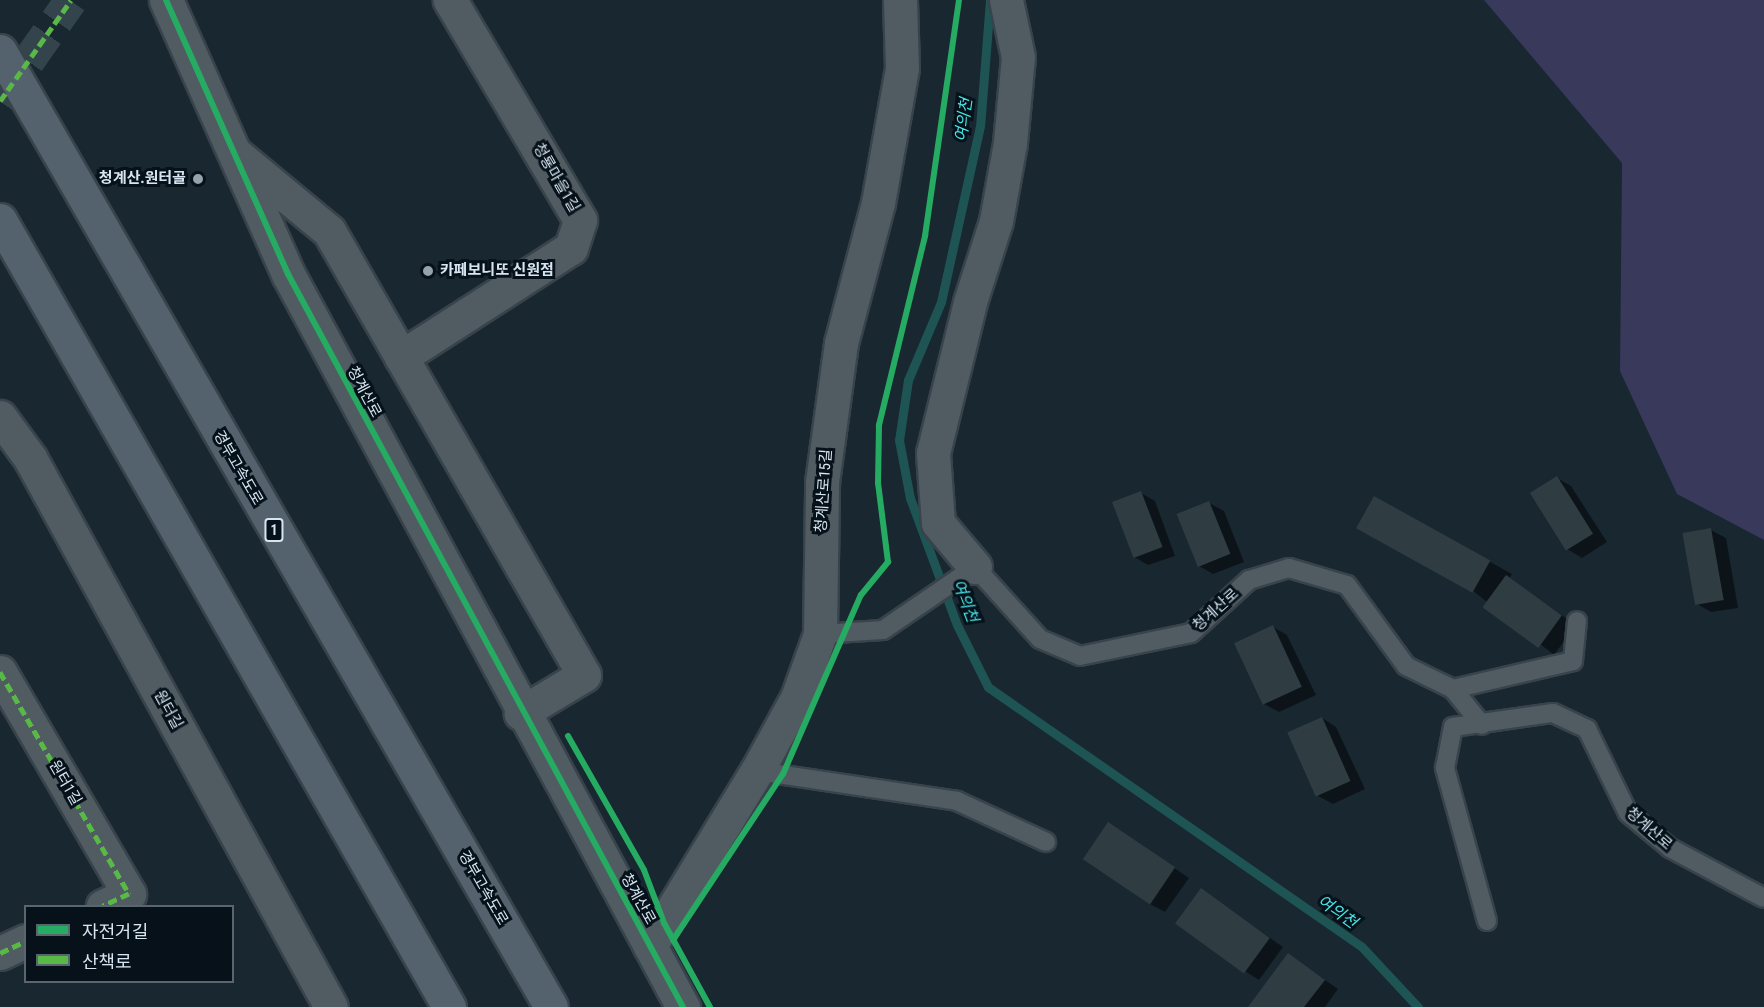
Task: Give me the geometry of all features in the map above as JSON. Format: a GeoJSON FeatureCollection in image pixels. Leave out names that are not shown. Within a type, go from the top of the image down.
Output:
{"type":"FeatureCollection","features":[{"type":"Feature","properties":{"kind":"highway","name":"경부고속도로"},"geometry":{"type":"LineString","coordinates":[[0,51],[551,1007]]}},
{"type":"Feature","properties":{"kind":"highway"},"geometry":{"type":"LineString","coordinates":[[0,220],[449,1007]]}},
{"type":"Feature","properties":{"kind":"street","name":"청계산로"},"geometry":{"type":"LineString","coordinates":[[166,0],[237,155],[288,274],[521,712],[683,1007]]}},
{"type":"Feature","properties":{"kind":"street","name":"청룡마을1길"},"geometry":{"type":"LineString","coordinates":[[401,357],[571,248],[580,220],[450,0]]}},
{"type":"Feature","properties":{"kind":"street","name":"청계산로15길"},"geometry":{"type":"LineString","coordinates":[[650,946],[757,771],[797,698],[820,634],[822,482],[841,343],[878,203],[902,68],[900,0]]}},
{"type":"Feature","properties":{"kind":"street"},"geometry":{"type":"LineString","coordinates":[[975,567],[938,524],[933,453],[970,302],[996,221],[1010,142],[1018,57],[1006,0]]}},
{"type":"Feature","properties":{"kind":"street"},"geometry":{"type":"LineString","coordinates":[[237,155],[329,231],[584,675],[521,712]]}},
{"type":"Feature","properties":{"kind":"street","name":"원터길"},"geometry":{"type":"LineString","coordinates":[[0,417],[30,458],[331,1007]]}},
{"type":"Feature","properties":{"kind":"street","name":"원터1길"},"geometry":{"type":"LineString","coordinates":[[1,675],[116,900]]}},
{"type":"Feature","properties":{"kind":"street"},"geometry":{"type":"LineString","coordinates":[[0,953],[24,942]]}},
{"type":"Feature","properties":{"kind":"lane"},"geometry":{"type":"LineString","coordinates":[[820,634],[884,630],[975,567]]}},
{"type":"Feature","properties":{"kind":"lane","name":"청계산로"},"geometry":{"type":"LineString","coordinates":[[975,567],[1040,639],[1080,656],[1191,633],[1249,580],[1289,568],[1347,585],[1406,666],[1453,688]]}},
{"type":"Feature","properties":{"kind":"lane"},"geometry":{"type":"LineString","coordinates":[[1482,724],[1453,688],[1573,661],[1577,621]]}},
{"type":"Feature","properties":{"kind":"lane","name":"청계산로"},"geometry":{"type":"LineString","coordinates":[[1487,921],[1445,768],[1453,727],[1553,712],[1587,729],[1628,813],[1670,848],[1764,898]]}},
{"type":"Feature","properties":{"kind":"lane"},"geometry":{"type":"LineString","coordinates":[[757,771],[957,801],[1046,842]]}},
{"type":"Feature","properties":{"kind":"shaded area"},"geometry":{"type":"Polygon","coordinates":[[[1484,0],[1764,0],[1764,540],[1677,494],[1620,371],[1622,163],[1484,0]]]}},
{"type":"Feature","properties":{"kind":"building"},"geometry":{"type":"Polygon","coordinates":[[[1557,476],[1593,534],[1566,551],[1530,493],[1557,476]]]}},
{"type":"Feature","properties":{"kind":"building"},"geometry":{"type":"Polygon","coordinates":[[[1141,491],[1163,547],[1134,558],[1112,502],[1141,491]]]}},
{"type":"Feature","properties":{"kind":"building"},"geometry":{"type":"Polygon","coordinates":[[[1374,496],[1490,560],[1472,593],[1356,528],[1374,496]]]}},
{"type":"Feature","properties":{"kind":"building"},"geometry":{"type":"Polygon","coordinates":[[[1209,501],[1230,554],[1198,567],[1177,514],[1209,501]]]}},
{"type":"Feature","properties":{"kind":"building"},"geometry":{"type":"Polygon","coordinates":[[[1711,528],[1724,600],[1695,605],[1682,533],[1711,528]]]}},
{"type":"Feature","properties":{"kind":"building"},"geometry":{"type":"Polygon","coordinates":[[[1506,575],[1562,616],[1538,648],[1482,607],[1506,575]]]}},
{"type":"Feature","properties":{"kind":"building"},"geometry":{"type":"Polygon","coordinates":[[[1273,625],[1302,687],[1263,705],[1234,643],[1273,625]]]}},
{"type":"Feature","properties":{"kind":"building"},"geometry":{"type":"Polygon","coordinates":[[[1322,717],[1350,781],[1316,796],[1287,732],[1322,717]]]}},
{"type":"Feature","properties":{"kind":"building"},"geometry":{"type":"Polygon","coordinates":[[[1108,822],[1175,867],[1150,905],[1083,859],[1108,822]]]}},
{"type":"Feature","properties":{"kind":"building"},"geometry":{"type":"Polygon","coordinates":[[[1201,888],[1270,938],[1244,974],[1175,924],[1201,888]]]}},
{"type":"Feature","properties":{"kind":"building"},"geometry":{"type":"Polygon","coordinates":[[[1288,953],[1325,980],[1304,1007],[1248,1007],[1288,953]]]}},
{"type":"Feature","properties":{"kind":"waterway","name":"여의천"},"geometry":{"type":"LineString","coordinates":[[990,0],[980,126],[941,302],[908,380],[899,440],[910,498],[957,625],[988,687],[1362,947],[1418,1007]]}},
{"type":"Feature","properties":{"kind":"tunnel"},"geometry":{"type":"LineString","coordinates":[[0,101],[71,0]]}},
{"type":"Feature","properties":{"kind":"marked path"},"geometry":{"type":"LineString","coordinates":[[0,101],[71,0]]}},
{"type":"Feature","properties":{"kind":"marked path"},"geometry":{"type":"LineString","coordinates":[[0,672],[129,894],[105,905]]}},
{"type":"Feature","properties":{"kind":"marked path"},"geometry":{"type":"LineString","coordinates":[[0,953],[24,942]]}},
{"type":"Feature","properties":{"kind":"cycle path"},"geometry":{"type":"LineString","coordinates":[[166,0],[288,274],[683,1007]]}},
{"type":"Feature","properties":{"kind":"cycle path"},"geometry":{"type":"LineString","coordinates":[[673,940],[783,774],[861,595],[888,562],[878,483],[879,425],[925,236],[959,0]]}},
{"type":"Feature","properties":{"kind":"cycle path"},"geometry":{"type":"LineString","coordinates":[[568,736],[644,870],[664,923],[710,1007]]}},
{"type":"Feature","properties":{"kind":"place","name":"청계산.원터골"},"geometry":{"type":"Point","coordinates":[198,179]}},
{"type":"Feature","properties":{"kind":"place","name":"카페보니또 신원점"},"geometry":{"type":"Point","coordinates":[428,271]}}]}
